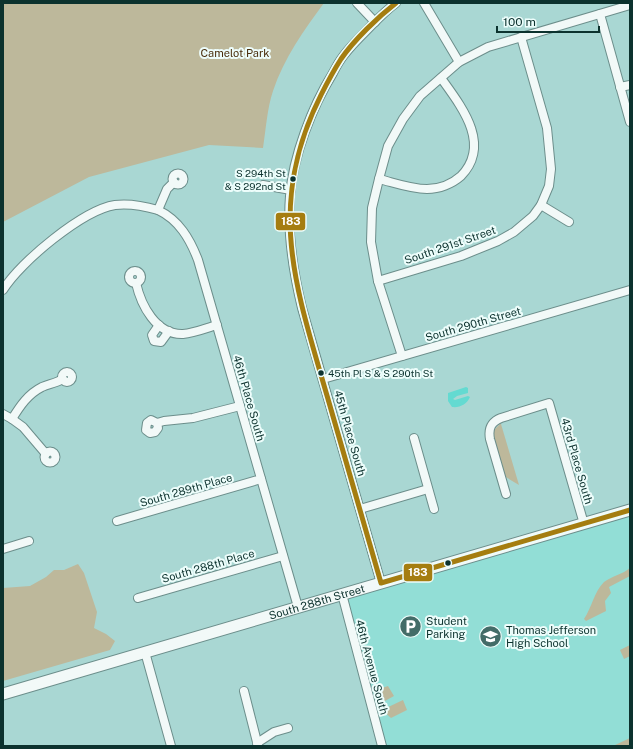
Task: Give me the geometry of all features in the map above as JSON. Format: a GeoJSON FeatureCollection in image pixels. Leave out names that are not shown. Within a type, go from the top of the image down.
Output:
{"type":"FeatureCollection","features":[{"type":"Feature","properties":{"kind":"main road","name":"South 288th Street"},"geometry":{"type":"LineString","coordinates":[[3,694],[630,510]]}},
{"type":"Feature","properties":{"kind":"street"},"geometry":{"type":"LineString","coordinates":[[357,3],[374,22]]}},
{"type":"Feature","properties":{"kind":"street","name":"45th Place South"},"geometry":{"type":"LineString","coordinates":[[381,583],[302,308],[293,266],[290,234],[290,192],[296,162],[307,125],[324,87],[344,55],[374,22],[396,3]]}},
{"type":"Feature","properties":{"kind":"street"},"geometry":{"type":"LineString","coordinates":[[424,3],[459,62]]}},
{"type":"Feature","properties":{"kind":"street"},"geometry":{"type":"LineString","coordinates":[[402,356],[378,281],[371,242],[372,208],[379,179],[388,146],[404,118],[420,96],[459,62],[488,47],[630,5]]}},
{"type":"Feature","properties":{"kind":"street"},"geometry":{"type":"LineString","coordinates":[[600,14],[630,122]]}},
{"type":"Feature","properties":{"kind":"street"},"geometry":{"type":"LineString","coordinates":[[521,37],[547,128],[549,142],[551,169],[548,186],[541,205],[569,222]]}},
{"type":"Feature","properties":{"kind":"street"},"geometry":{"type":"LineString","coordinates":[[379,179],[409,187],[426,189],[436,188],[446,185],[458,178],[467,169],[472,160],[475,146],[473,135],[460,105],[442,78]]}},
{"type":"Feature","properties":{"kind":"street"},"geometry":{"type":"LineString","coordinates":[[620,87],[630,85]]}},
{"type":"Feature","properties":{"kind":"street"},"geometry":{"type":"LineString","coordinates":[[4,286],[28,261],[67,229],[93,212],[107,207],[123,205],[140,206],[158,210],[167,189],[174,182]]}},
{"type":"Feature","properties":{"kind":"street"},"geometry":{"type":"LineString","coordinates":[[263,185],[290,192]]}},
{"type":"Feature","properties":{"kind":"street","name":"South 291st Street"},"geometry":{"type":"LineString","coordinates":[[378,281],[461,256],[498,241],[514,232],[533,216],[541,205]]}},
{"type":"Feature","properties":{"kind":"street","name":"46th Place South"},"geometry":{"type":"LineString","coordinates":[[158,210],[174,221],[188,238],[198,260],[298,607]]}},
{"type":"Feature","properties":{"kind":"street"},"geometry":{"type":"LineString","coordinates":[[136,283],[150,315],[164,328],[180,334],[217,325]]}},
{"type":"Feature","properties":{"kind":"street","name":"South 290th Street"},"geometry":{"type":"LineString","coordinates":[[322,379],[630,290]]}},
{"type":"Feature","properties":{"kind":"street"},"geometry":{"type":"LineString","coordinates":[[12,419],[32,393],[42,387],[63,380]]}},
{"type":"Feature","properties":{"kind":"street","name":"43rd Place South"},"geometry":{"type":"LineString","coordinates":[[506,494],[488,432],[492,423],[501,418],[549,404],[584,524]]}},
{"type":"Feature","properties":{"kind":"street"},"geometry":{"type":"LineString","coordinates":[[157,423],[202,416],[240,406]]}},
{"type":"Feature","properties":{"kind":"street"},"geometry":{"type":"LineString","coordinates":[[3,414],[23,427],[46,454]]}},
{"type":"Feature","properties":{"kind":"street"},"geometry":{"type":"LineString","coordinates":[[414,438],[434,509]]}},
{"type":"Feature","properties":{"kind":"street","name":"South 289th Place"},"geometry":{"type":"LineString","coordinates":[[117,521],[261,479]]}},
{"type":"Feature","properties":{"kind":"street"},"geometry":{"type":"LineString","coordinates":[[360,509],[428,489]]}},
{"type":"Feature","properties":{"kind":"street"},"geometry":{"type":"LineString","coordinates":[[3,549],[29,541]]}},
{"type":"Feature","properties":{"kind":"street","name":"South 288th Place"},"geometry":{"type":"LineString","coordinates":[[138,598],[283,556]]}},
{"type":"Feature","properties":{"kind":"street","name":"46th Avenue South"},"geometry":{"type":"LineString","coordinates":[[342,594],[382,746]]}},
{"type":"Feature","properties":{"kind":"street"},"geometry":{"type":"LineString","coordinates":[[146,652],[171,746]]}},
{"type":"Feature","properties":{"kind":"street"},"geometry":{"type":"LineString","coordinates":[[244,691],[258,745],[274,732],[288,728]]}},
{"type":"Feature","properties":{"kind":"shaded area","name":"Thomas Jefferson High School"},"geometry":{"type":"Polygon","coordinates":[[[630,510],[630,746],[382,746],[342,594],[630,510]]]}},
{"type":"Feature","properties":{"kind":"green space","name":"Camelot Park"},"geometry":{"type":"Polygon","coordinates":[[[3,3],[324,3],[295,45],[283,67],[269,105],[263,148],[209,145],[89,177],[3,222],[3,3]]]}},
{"type":"Feature","properties":{"kind":"green space"},"geometry":{"type":"Polygon","coordinates":[[[500,424],[519,485],[504,476],[493,438],[494,430],[500,424]]]}},
{"type":"Feature","properties":{"kind":"green space"},"geometry":{"type":"Polygon","coordinates":[[[78,564],[84,573],[97,612],[94,628],[106,634],[115,641],[110,650],[3,681],[3,588],[30,586],[46,577],[54,570],[64,570],[78,564]]]}},
{"type":"Feature","properties":{"kind":"green space"},"geometry":{"type":"Polygon","coordinates":[[[630,568],[630,576],[609,587],[611,593],[605,601],[606,611],[586,621],[584,619],[595,595],[604,582],[630,568]]]}},
{"type":"Feature","properties":{"kind":"green space"},"geometry":{"type":"Polygon","coordinates":[[[630,645],[630,656],[624,659],[620,650],[630,645]]]}},
{"type":"Feature","properties":{"kind":"green space"},"geometry":{"type":"Polygon","coordinates":[[[388,686],[394,696],[383,702],[379,689],[388,686]]]}},
{"type":"Feature","properties":{"kind":"green space"},"geometry":{"type":"Polygon","coordinates":[[[403,700],[407,710],[391,718],[382,710],[403,700]]]}},
{"type":"Feature","properties":{"kind":"green space"},"geometry":{"type":"Polygon","coordinates":[[[630,738],[630,746],[613,746],[630,738]]]}},
{"type":"Feature","properties":{"kind":"water"},"geometry":{"type":"Polygon","coordinates":[[[466,387],[468,388],[468,393],[457,396],[453,399],[455,400],[468,396],[470,397],[469,399],[465,404],[452,407],[448,401],[448,393],[466,387]]]}},
{"type":"Feature","properties":{"kind":"transit line","name":"183"},"geometry":{"type":"LineString","coordinates":[[396,3],[374,22],[353,44],[341,59],[323,90],[304,135],[294,174],[290,211],[292,247],[297,283],[306,320],[381,583],[630,510]]}},
{"type":"Feature","properties":{"kind":"place","name":"S 294th St & S 292nd St"},"geometry":{"type":"Point","coordinates":[293,179]}},
{"type":"Feature","properties":{"kind":"place","name":"45th Pl S & S 290th St"},"geometry":{"type":"Point","coordinates":[321,373]}},
{"type":"Feature","properties":{"kind":"place","name":"Student Parking"},"geometry":{"type":"Point","coordinates":[410,627]}},
{"type":"Feature","properties":{"kind":"place","name":"Thomas Jefferson High School"},"geometry":{"type":"Point","coordinates":[491,636]}}]}
